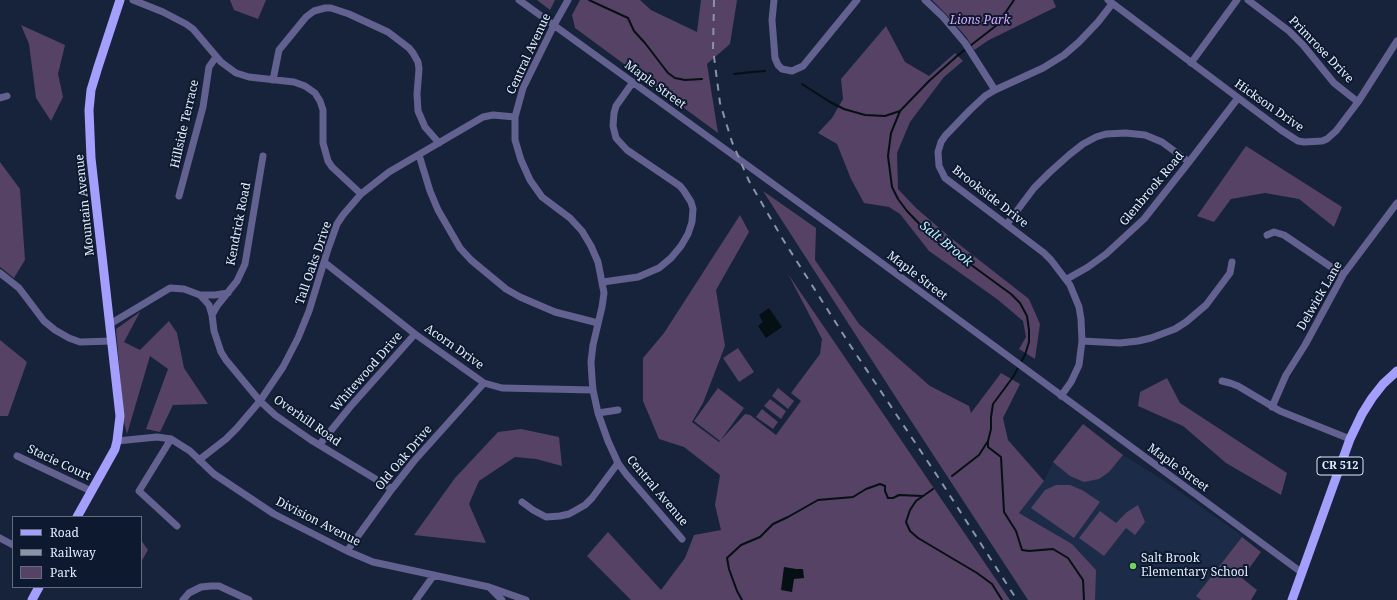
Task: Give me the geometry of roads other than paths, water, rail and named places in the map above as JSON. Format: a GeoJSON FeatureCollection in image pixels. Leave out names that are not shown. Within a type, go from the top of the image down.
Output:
{"type":"FeatureCollection","features":[{"type":"Feature","properties":{"kind":"main road","name":"Mountain Avenue"},"geometry":{"type":"LineString","coordinates":[[117,441],[120,412],[91,158],[88,110],[91,90],[120,0]]}},
{"type":"Feature","properties":{"kind":"main road","name":"CR 512"},"geometry":{"type":"LineString","coordinates":[[1292,600],[1350,439],[1362,414],[1372,398],[1383,384],[1397,372]]}},
{"type":"Feature","properties":{"kind":"main road"},"geometry":{"type":"LineString","coordinates":[[78,516],[117,441]]}},
{"type":"Feature","properties":{"kind":"main road"},"geometry":{"type":"LineString","coordinates":[[32,600],[38,588]]}},
{"type":"Feature","properties":{"kind":"street"},"geometry":{"type":"LineString","coordinates":[[133,0],[163,12],[193,29],[228,69],[249,77],[294,82],[305,86],[315,93],[323,110],[323,143],[328,161],[332,167],[361,194]]}},
{"type":"Feature","properties":{"kind":"street","name":"Maple Street"},"geometry":{"type":"LineString","coordinates":[[519,0],[845,236],[1301,572]]}},
{"type":"Feature","properties":{"kind":"street","name":"Central Avenue"},"geometry":{"type":"LineString","coordinates":[[568,0],[523,88],[515,117],[515,140],[517,151],[525,171],[542,197],[570,218],[582,231],[596,254],[603,282],[604,293],[591,362],[593,390],[598,413],[618,463],[682,539]]}},
{"type":"Feature","properties":{"kind":"street"},"geometry":{"type":"LineString","coordinates":[[774,0],[772,20],[773,44],[776,61],[782,68],[787,70],[796,70],[803,66],[857,0]]}},
{"type":"Feature","properties":{"kind":"street"},"geometry":{"type":"LineString","coordinates":[[925,0],[943,17],[965,43],[995,90]]}},
{"type":"Feature","properties":{"kind":"street"},"geometry":{"type":"LineString","coordinates":[[1191,63],[1238,0]]}},
{"type":"Feature","properties":{"kind":"street","name":"Primrose Drive"},"geometry":{"type":"LineString","coordinates":[[1248,0],[1289,31],[1303,45],[1334,83],[1358,102]]}},
{"type":"Feature","properties":{"kind":"street","name":"Hickson Drive"},"geometry":{"type":"LineString","coordinates":[[1110,2],[1281,130],[1304,142],[1322,141],[1332,135],[1358,102],[1397,41]]}},
{"type":"Feature","properties":{"kind":"street","name":"Brookside Drive"},"geometry":{"type":"LineString","coordinates":[[1062,396],[1079,365],[1082,341],[1079,307],[1067,279],[1044,253],[950,183],[942,172],[938,159],[939,149],[945,136],[985,96],[1044,68],[1064,55],[1098,22],[1110,2]]}},
{"type":"Feature","properties":{"kind":"street"},"geometry":{"type":"LineString","coordinates":[[273,80],[279,50],[306,17],[314,10],[331,8],[349,14],[388,32],[413,53],[420,69],[417,94],[418,111],[425,127],[439,143]]}},
{"type":"Feature","properties":{"kind":"street","name":"Hillside Terrace"},"geometry":{"type":"LineString","coordinates":[[179,196],[202,107],[209,67],[216,57]]}},
{"type":"Feature","properties":{"kind":"street"},"geometry":{"type":"LineString","coordinates":[[603,282],[638,277],[659,268],[671,258],[681,246],[688,234],[692,222],[693,209],[691,202],[680,186],[627,150],[616,138],[613,126],[616,106],[633,82]]}},
{"type":"Feature","properties":{"kind":"street","name":"Glenbrook Road"},"geometry":{"type":"LineString","coordinates":[[1067,279],[1088,267],[1106,254],[1144,219],[1238,98]]}},
{"type":"Feature","properties":{"kind":"street","name":"Tall Oaks Drive"},"geometry":{"type":"LineString","coordinates":[[198,460],[226,439],[237,428],[260,402],[283,367],[309,312],[337,224],[361,194],[389,172],[483,117],[494,115],[515,117]]}},
{"type":"Feature","properties":{"kind":"street"},"geometry":{"type":"LineString","coordinates":[[1006,224],[1034,188],[1054,168],[1083,144],[1096,137],[1106,134],[1126,132],[1145,135],[1162,142],[1189,162]]}},
{"type":"Feature","properties":{"kind":"street"},"geometry":{"type":"LineString","coordinates":[[419,155],[430,191],[438,210],[460,248],[471,260],[506,289],[520,297],[555,312],[598,323]]}},
{"type":"Feature","properties":{"kind":"street","name":"Kendrick Road"},"geometry":{"type":"LineString","coordinates":[[212,315],[238,281],[245,264],[262,156]]}},
{"type":"Feature","properties":{"kind":"street","name":"Delwick Lane"},"geometry":{"type":"LineString","coordinates":[[1272,407],[1286,375],[1305,345],[1343,275],[1397,203]]}},
{"type":"Feature","properties":{"kind":"street"},"geometry":{"type":"LineString","coordinates":[[1267,235],[1274,232],[1284,235],[1343,275]]}},
{"type":"Feature","properties":{"kind":"street","name":"Acorn Drive"},"geometry":{"type":"LineString","coordinates":[[324,262],[415,334],[484,383],[502,388],[593,390]]}},
{"type":"Feature","properties":{"kind":"street"},"geometry":{"type":"LineString","coordinates":[[1082,341],[1120,343],[1138,341],[1151,338],[1175,328],[1197,314],[1215,295],[1230,273],[1232,262]]}},
{"type":"Feature","properties":{"kind":"street"},"geometry":{"type":"LineString","coordinates":[[0,273],[19,288],[44,321],[55,330],[80,342],[112,342]]}},
{"type":"Feature","properties":{"kind":"street"},"geometry":{"type":"LineString","coordinates":[[110,324],[170,288],[184,289],[200,295],[228,293]]}},
{"type":"Feature","properties":{"kind":"street","name":"Overhill Road"},"geometry":{"type":"LineString","coordinates":[[200,295],[209,305],[214,331],[221,352],[260,402],[275,415],[392,489]]}},
{"type":"Feature","properties":{"kind":"street","name":"Whitewood Drive"},"geometry":{"type":"LineString","coordinates":[[320,444],[415,334]]}},
{"type":"Feature","properties":{"kind":"street"},"geometry":{"type":"LineString","coordinates":[[1222,381],[1238,386],[1272,407],[1350,439]]}},
{"type":"Feature","properties":{"kind":"street","name":"Old Oak Drive"},"geometry":{"type":"LineString","coordinates":[[347,551],[414,461],[484,383]]}},
{"type":"Feature","properties":{"kind":"street"},"geometry":{"type":"LineString","coordinates":[[598,413],[618,410]]}},
{"type":"Feature","properties":{"kind":"street","name":"Division Avenue"},"geometry":{"type":"LineString","coordinates":[[117,441],[157,437],[171,439],[190,451],[214,474],[274,514],[347,551],[373,562],[489,588],[526,600]]}},
{"type":"Feature","properties":{"kind":"street"},"geometry":{"type":"LineString","coordinates":[[171,439],[139,491],[177,526]]}},
{"type":"Feature","properties":{"kind":"street","name":"Stacie Court"},"geometry":{"type":"LineString","coordinates":[[17,456],[91,491]]}},
{"type":"Feature","properties":{"kind":"street"},"geometry":{"type":"LineString","coordinates":[[522,502],[546,517],[569,514],[585,505],[592,498],[618,463]]}},
{"type":"Feature","properties":{"kind":"street"},"geometry":{"type":"LineString","coordinates":[[0,538],[12,544]]}},
{"type":"Feature","properties":{"kind":"street"},"geometry":{"type":"LineString","coordinates":[[416,600],[434,575]]}},
{"type":"Feature","properties":{"kind":"street"},"geometry":{"type":"LineString","coordinates":[[183,600],[189,593],[201,587],[219,586],[249,600]]}},
{"type":"Feature","properties":{"kind":"street"},"geometry":{"type":"LineString","coordinates":[[489,588],[502,600]]}},
{"type":"Feature","properties":{"kind":"waterway"},"geometry":{"type":"LineString","coordinates":[[589,0],[628,18],[634,31],[668,73],[675,78],[685,80],[702,79]]}},
{"type":"Feature","properties":{"kind":"waterway","name":"Salt Brook"},"geometry":{"type":"LineString","coordinates":[[952,476],[979,455],[988,441],[991,429],[993,404],[1013,377],[1025,355],[1029,342],[1027,316],[1020,303],[1011,294],[929,234],[907,211],[898,199],[892,187],[888,156],[891,133],[900,111],[929,81],[957,56],[997,25],[1014,0]]}},
{"type":"Feature","properties":{"kind":"waterway"},"geometry":{"type":"LineString","coordinates":[[734,74],[765,71]]}},
{"type":"Feature","properties":{"kind":"waterway"},"geometry":{"type":"LineString","coordinates":[[802,84],[844,109],[865,115],[885,116],[900,111]]}},
{"type":"Feature","properties":{"kind":"waterway","name":"Salt Brook"},"geometry":{"type":"LineString","coordinates":[[988,442],[988,447],[1001,457],[1004,512],[1016,531],[1022,550],[1029,551],[1053,549],[1068,558],[1083,580],[1084,600]]}},
{"type":"Feature","properties":{"kind":"waterway"},"geometry":{"type":"LineString","coordinates":[[742,600],[729,569],[727,558],[741,545],[760,537],[773,524],[818,500],[853,497],[866,489],[880,484],[885,486],[885,491],[888,498],[893,498],[899,495],[922,496]]}},
{"type":"Feature","properties":{"kind":"waterway","name":"Salt Brook"},"geometry":{"type":"LineString","coordinates":[[933,489],[916,501],[910,510],[906,522],[910,531],[918,538],[977,573],[992,584],[1002,600]]}},
{"type":"Feature","properties":{"kind":"railway"},"geometry":{"type":"LineString","coordinates":[[714,0],[713,49],[720,103],[732,142],[749,181],[782,238],[850,345],[938,477],[1017,600]]}},
{"type":"Feature","properties":{"kind":"place","name":"Salt Brook Elementary School"},"geometry":{"type":"Point","coordinates":[1133,566]}},
{"type":"Feature","properties":{"kind":"park label","name":"Lions Park"},"geometry":{"type":"Point","coordinates":[980,21]}}]}
